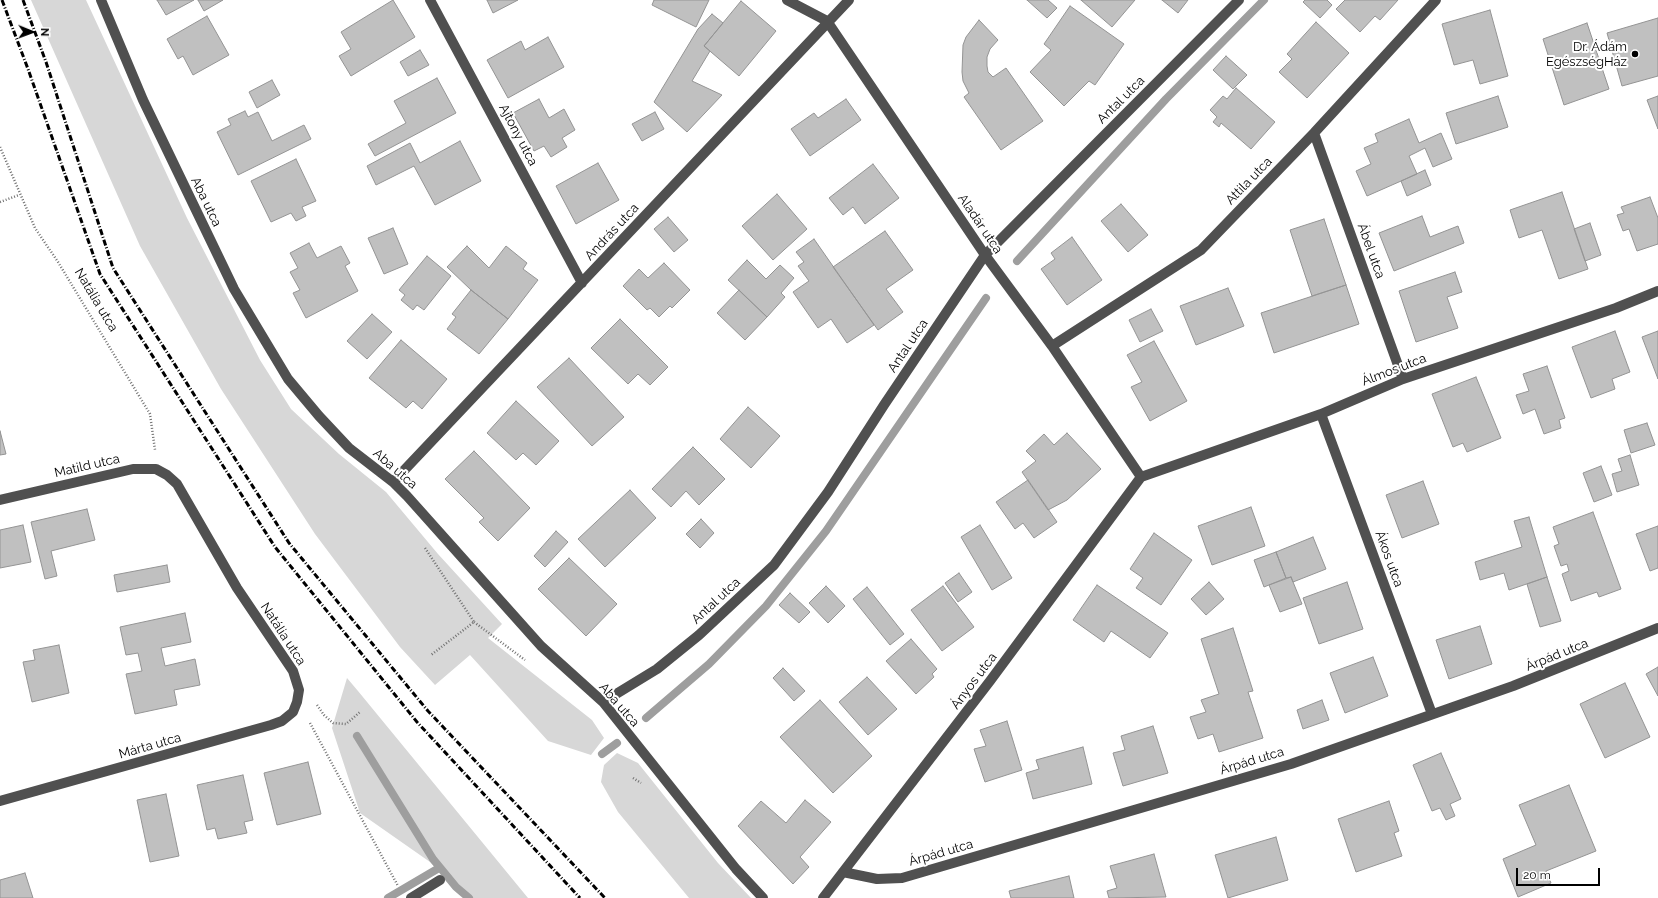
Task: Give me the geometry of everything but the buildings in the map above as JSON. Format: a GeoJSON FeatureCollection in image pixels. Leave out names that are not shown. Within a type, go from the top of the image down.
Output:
{"type":"FeatureCollection","features":[{"type":"Feature","properties":{"kind":"street","name":"Aba utca"},"geometry":{"type":"LineString","coordinates":[[101,0],[143,100],[234,289],[288,379],[319,416],[350,448],[393,482],[541,646],[603,702],[736,869],[763,898]]}},
{"type":"Feature","properties":{"kind":"street","name":"Ajtony utca"},"geometry":{"type":"LineString","coordinates":[[430,0],[582,283]]}},
{"type":"Feature","properties":{"kind":"street","name":"Aladár utca"},"geometry":{"type":"LineString","coordinates":[[787,0],[827,21],[985,256],[1052,346],[1141,477]]}},
{"type":"Feature","properties":{"kind":"street","name":"András utca"},"geometry":{"type":"LineString","coordinates":[[393,482],[848,0]]}},
{"type":"Feature","properties":{"kind":"street","name":"Antal utca"},"geometry":{"type":"LineString","coordinates":[[603,702],[657,670],[699,635],[774,565],[828,492],[884,405],[985,256],[1239,0]]}},
{"type":"Feature","properties":{"kind":"street","name":"Attila utca"},"geometry":{"type":"LineString","coordinates":[[1052,346],[1201,250],[1314,132],[1436,0]]}},
{"type":"Feature","properties":{"kind":"street","name":"Ábel utca"},"geometry":{"type":"LineString","coordinates":[[1314,132],[1403,379]]}},
{"type":"Feature","properties":{"kind":"street","name":"Álmos utca"},"geometry":{"type":"LineString","coordinates":[[1141,477],[1321,414],[1403,379],[1616,308],[1658,291]]}},
{"type":"Feature","properties":{"kind":"street","name":"Ákos utca"},"geometry":{"type":"LineString","coordinates":[[1321,414],[1432,714]]}},
{"type":"Feature","properties":{"kind":"street","name":"Matild utca"},"geometry":{"type":"LineString","coordinates":[[0,500],[134,469],[156,469]]}},
{"type":"Feature","properties":{"kind":"street","name":"Natália utca"},"geometry":{"type":"LineString","coordinates":[[156,469],[166,474],[177,484],[237,588],[293,671],[299,690],[298,702]]}},
{"type":"Feature","properties":{"kind":"street","name":"Ányos utca"},"geometry":{"type":"LineString","coordinates":[[823,898],[990,681],[1141,477]]}},
{"type":"Feature","properties":{"kind":"street","name":"Árpád utca"},"geometry":{"type":"LineString","coordinates":[[843,872],[877,879],[902,878],[1291,764],[1513,686],[1649,633],[1658,628]]}},
{"type":"Feature","properties":{"kind":"street","name":"Márta utca"},"geometry":{"type":"LineString","coordinates":[[0,801],[271,726],[282,721],[293,712],[298,702]]}},
{"type":"Feature","properties":{"kind":"street"},"geometry":{"type":"LineString","coordinates":[[412,898],[440,880]]}},
{"type":"Feature","properties":{"kind":"path","name":"Natália utca"},"geometry":{"type":"LineString","coordinates":[[0,147],[34,228],[58,262],[150,414],[154,434],[156,469]]}},
{"type":"Feature","properties":{"kind":"path"},"geometry":{"type":"LineString","coordinates":[[0,202],[19,195]]}},
{"type":"Feature","properties":{"kind":"path"},"geometry":{"type":"LineString","coordinates":[[422,544],[474,622],[431,655]]}},
{"type":"Feature","properties":{"kind":"path"},"geometry":{"type":"LineString","coordinates":[[299,690],[304,686],[324,715],[334,723],[346,724],[360,712]]}},
{"type":"Feature","properties":{"kind":"path"},"geometry":{"type":"LineString","coordinates":[[298,702],[399,888]]}},
{"type":"Feature","properties":{"kind":"shaded area"},"geometry":{"type":"Polygon","coordinates":[[[31,0],[86,0],[187,218],[260,360],[291,409],[339,454],[386,492],[438,554],[502,624],[488,638],[592,720],[604,738],[591,755],[548,741],[470,655],[435,685],[400,647],[315,534],[221,389],[140,246],[31,0]]]}},
{"type":"Feature","properties":{"kind":"shaded area"},"geometry":{"type":"Polygon","coordinates":[[[347,678],[528,898],[465,898],[430,862],[360,813],[332,728],[347,678]]]}},
{"type":"Feature","properties":{"kind":"shaded area"},"geometry":{"type":"Polygon","coordinates":[[[617,753],[638,763],[718,863],[751,898],[689,898],[618,812],[601,782],[604,765],[617,753]]]}},
{"type":"Feature","properties":{"kind":"waterway"},"geometry":{"type":"LineString","coordinates":[[1017,261],[1166,99],[1264,0]]}},
{"type":"Feature","properties":{"kind":"waterway"},"geometry":{"type":"LineString","coordinates":[[646,718],[709,664],[766,606],[826,531],[986,298]]}},
{"type":"Feature","properties":{"kind":"waterway"},"geometry":{"type":"LineString","coordinates":[[357,736],[433,859],[456,887],[469,898]]}},
{"type":"Feature","properties":{"kind":"waterway"},"geometry":{"type":"LineString","coordinates":[[602,754],[617,743]]}},
{"type":"Feature","properties":{"kind":"waterway"},"geometry":{"type":"LineString","coordinates":[[388,898],[439,868]]}},
{"type":"Feature","properties":{"kind":"railway"},"geometry":{"type":"LineString","coordinates":[[2,0],[28,69],[100,274],[275,547],[417,722],[580,898]]}},
{"type":"Feature","properties":{"kind":"railway"},"geometry":{"type":"LineString","coordinates":[[23,0],[46,62],[113,268],[289,543],[428,711],[605,898]]}},
{"type":"Feature","properties":{"kind":"place","name":"Dr. Ádám EgészségHáz"},"geometry":{"type":"Point","coordinates":[1635,54]}}]}
